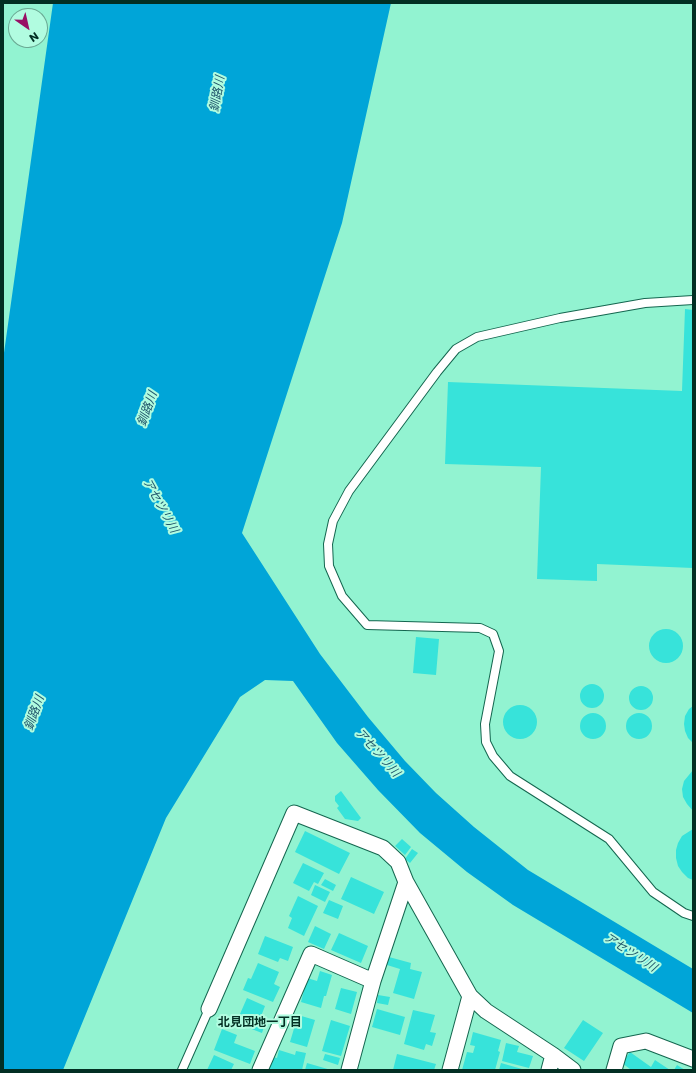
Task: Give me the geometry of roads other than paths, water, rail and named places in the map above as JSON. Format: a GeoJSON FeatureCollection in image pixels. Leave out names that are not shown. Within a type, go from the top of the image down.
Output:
{"type":"FeatureCollection","features":[{"type":"Feature","properties":{"kind":"street"},"geometry":{"type":"LineString","coordinates":[[209,1009],[294,813],[384,848],[398,862],[406,882],[470,996],[486,1011],[573,1070]]}},
{"type":"Feature","properties":{"kind":"street"},"geometry":{"type":"LineString","coordinates":[[349,1070],[373,981],[406,882]]}},
{"type":"Feature","properties":{"kind":"street"},"geometry":{"type":"LineString","coordinates":[[260,1070],[311,954],[373,981]]}},
{"type":"Feature","properties":{"kind":"street"},"geometry":{"type":"LineString","coordinates":[[450,1070],[470,996]]}},
{"type":"Feature","properties":{"kind":"street"},"geometry":{"type":"LineString","coordinates":[[614,1070],[621,1046],[646,1041],[693,1058]]}},
{"type":"Feature","properties":{"kind":"street"},"geometry":{"type":"LineString","coordinates":[[549,1070],[553,1055]]}},
{"type":"Feature","properties":{"kind":"lane"},"geometry":{"type":"LineString","coordinates":[[693,300],[645,303],[560,318],[477,336],[456,349],[348,491],[333,521],[328,544],[329,566],[342,596],[367,625],[480,628],[493,634],[499,651],[485,724],[486,742],[493,756],[510,776],[609,839],[653,892],[684,913],[693,916]]}},
{"type":"Feature","properties":{"kind":"lane"},"geometry":{"type":"LineString","coordinates":[[182,1070],[209,1009]]}},
{"type":"Feature","properties":{"kind":"water"},"geometry":{"type":"Polygon","coordinates":[[[53,3],[391,3],[342,223],[242,533],[320,654],[368,717],[405,761],[436,793],[474,827],[528,870],[693,969],[693,1013],[513,905],[467,872],[420,833],[378,790],[337,743],[293,681],[265,680],[240,697],[166,818],[63,1070],[3,1070],[3,360],[47,48],[48,48],[53,3]]]}},
{"type":"Feature","properties":{"kind":"district","name":"北見団地一丁目"},"geometry":{"type":"Point","coordinates":[260,1023]}},
{"type":"Feature","properties":{"kind":"water label","name":"釧路川"},"geometry":{"type":"Point","coordinates":[218,94]}},
{"type":"Feature","properties":{"kind":"water label","name":"釧路川"},"geometry":{"type":"Point","coordinates":[148,409]}},
{"type":"Feature","properties":{"kind":"water label","name":"アセツリ川"},"geometry":{"type":"Point","coordinates":[160,506]}},
{"type":"Feature","properties":{"kind":"water label","name":"釧路川"},"geometry":{"type":"Point","coordinates":[35,713]}},
{"type":"Feature","properties":{"kind":"water label","name":"アセツリ川"},"geometry":{"type":"Point","coordinates":[377,753]}},
{"type":"Feature","properties":{"kind":"water label","name":"アセツリ川"},"geometry":{"type":"Point","coordinates":[630,953]}}]}
